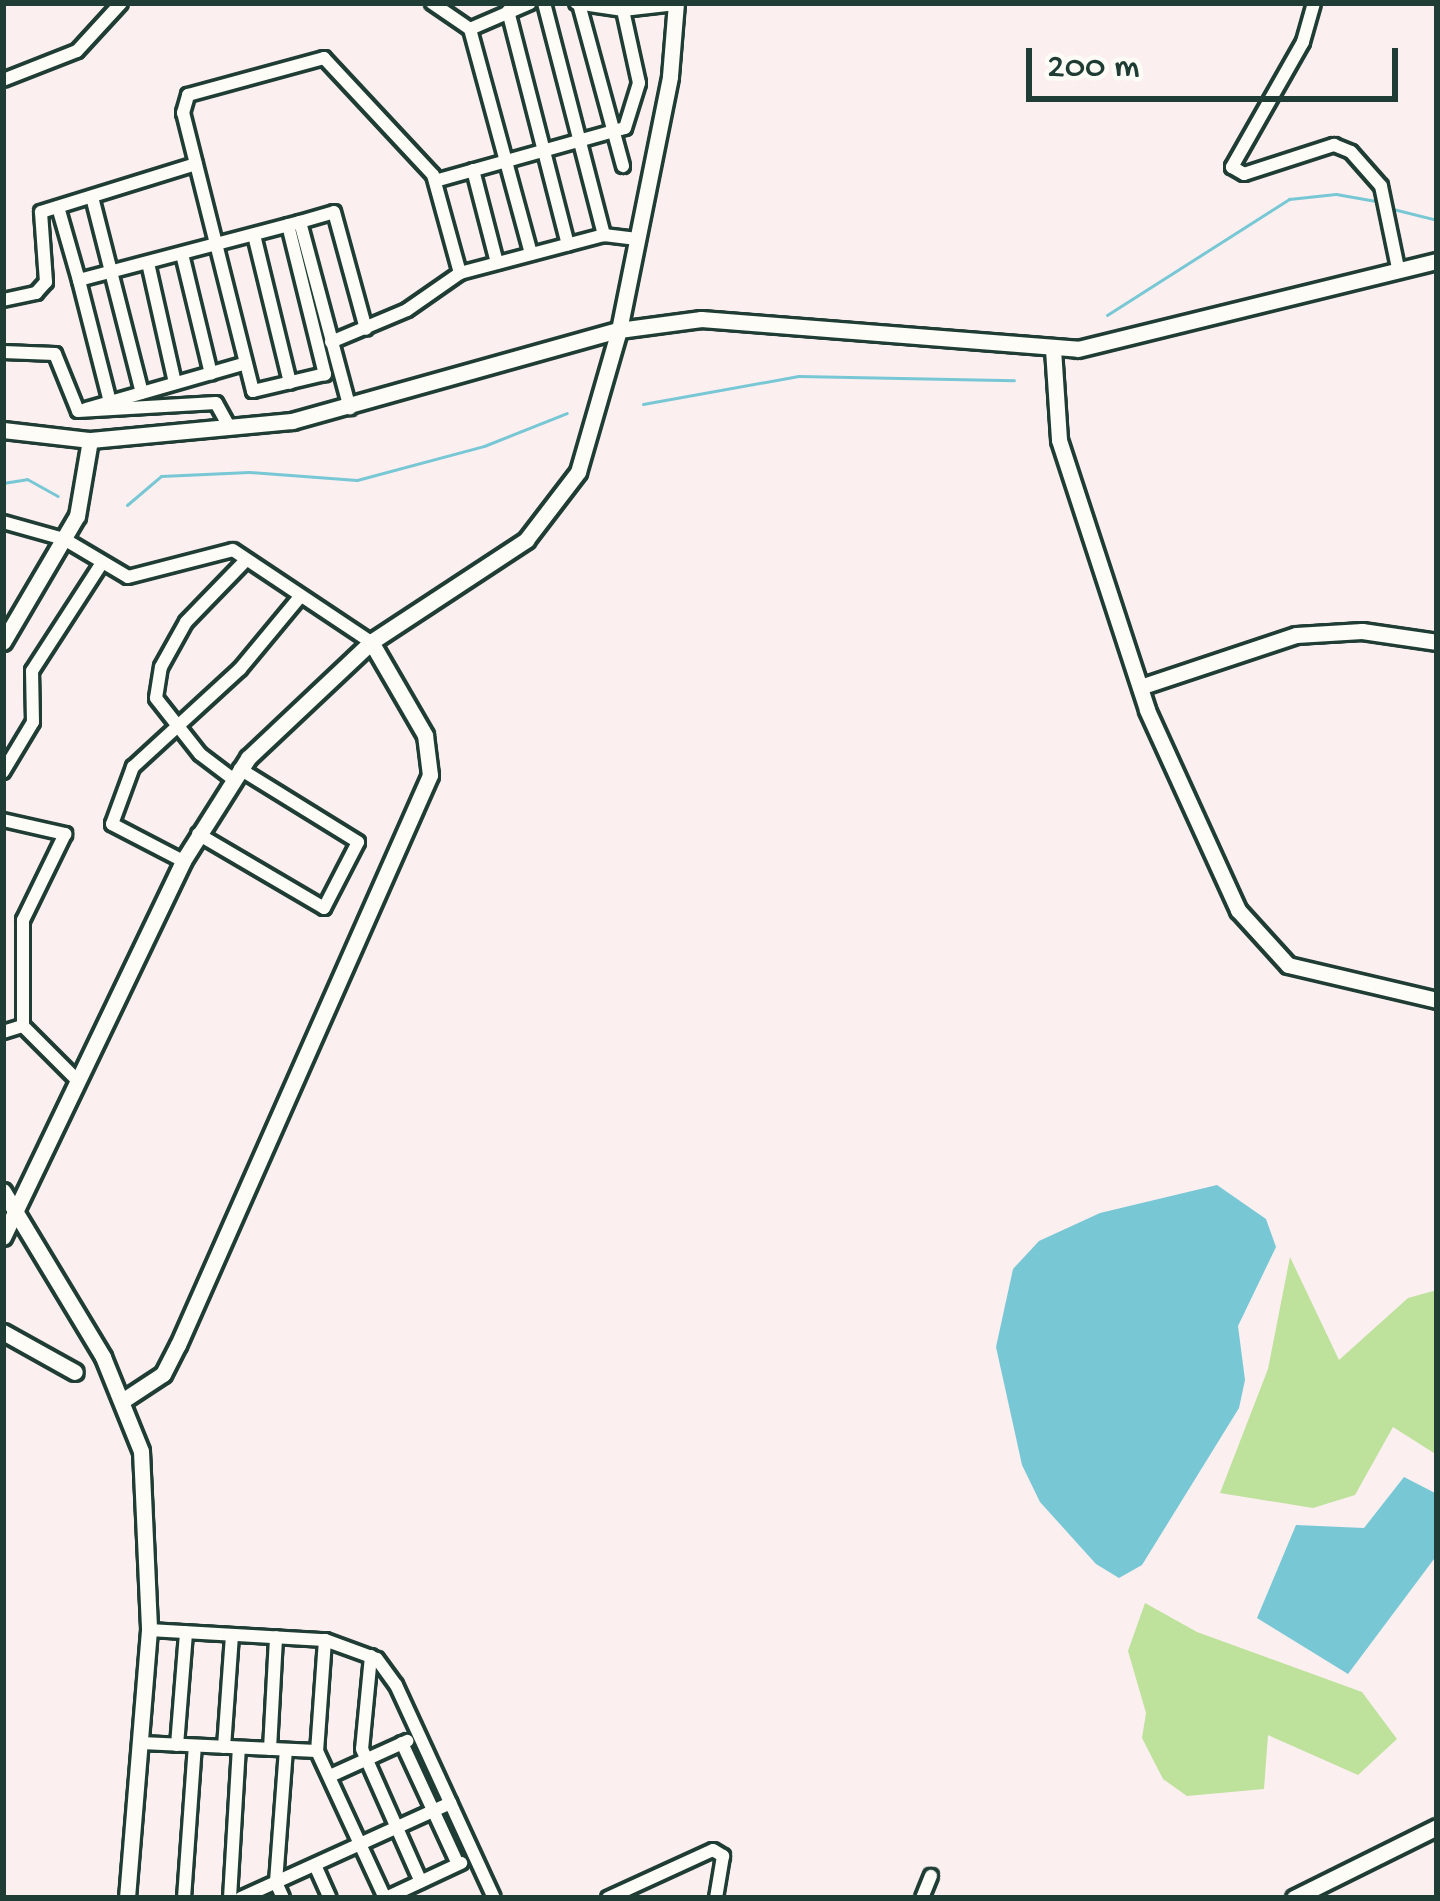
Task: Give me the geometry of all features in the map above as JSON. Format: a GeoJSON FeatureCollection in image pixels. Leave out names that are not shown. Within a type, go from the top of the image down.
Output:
{"type":"FeatureCollection","features":[{"type":"Feature","properties":{"kind":"street"},"geometry":{"type":"LineString","coordinates":[[3,80],[77,51],[121,3]]}},
{"type":"Feature","properties":{"kind":"street"},"geometry":{"type":"LineString","coordinates":[[432,3],[470,28],[531,254]]}},
{"type":"Feature","properties":{"kind":"street"},"geometry":{"type":"LineString","coordinates":[[470,28],[530,3]]}},
{"type":"Feature","properties":{"kind":"street"},"geometry":{"type":"LineString","coordinates":[[544,3],[604,235]]}},
{"type":"Feature","properties":{"kind":"street"},"geometry":{"type":"LineString","coordinates":[[3,1237],[183,861],[236,774],[371,642],[526,540],[556,506],[590,440],[620,330],[670,76],[676,4],[623,10],[577,3],[623,166]]}},
{"type":"Feature","properties":{"kind":"street"},"geometry":{"type":"LineString","coordinates":[[1314,3],[1303,42],[1232,167],[1244,174],[1334,145],[1352,152],[1381,186],[1398,268]]}},
{"type":"Feature","properties":{"kind":"street"},"geometry":{"type":"LineString","coordinates":[[435,181],[625,128],[639,83],[623,10]]}},
{"type":"Feature","properties":{"kind":"street"},"geometry":{"type":"LineString","coordinates":[[508,11],[568,244]]}},
{"type":"Feature","properties":{"kind":"street"},"geometry":{"type":"LineString","coordinates":[[294,223],[326,374],[253,392],[183,113],[188,95],[325,58],[435,181],[460,273]]}},
{"type":"Feature","properties":{"kind":"street"},"geometry":{"type":"LineString","coordinates":[[3,300],[36,293],[46,282],[41,212],[196,164]]}},
{"type":"Feature","properties":{"kind":"street"},"geometry":{"type":"LineString","coordinates":[[473,170],[497,263]]}},
{"type":"Feature","properties":{"kind":"street"},"geometry":{"type":"LineString","coordinates":[[92,196],[142,393]]}},
{"type":"Feature","properties":{"kind":"street"},"geometry":{"type":"LineString","coordinates":[[58,207],[110,402]]}},
{"type":"Feature","properties":{"kind":"street"},"geometry":{"type":"LineString","coordinates":[[79,280],[334,212],[366,329]]}},
{"type":"Feature","properties":{"kind":"street"},"geometry":{"type":"LineString","coordinates":[[294,223],[350,410]]}},
{"type":"Feature","properties":{"kind":"street"},"geometry":{"type":"LineString","coordinates":[[254,235],[290,383]]}},
{"type":"Feature","properties":{"kind":"street"},"geometry":{"type":"LineString","coordinates":[[331,342],[366,329],[460,273],[604,235],[635,239]]}},
{"type":"Feature","properties":{"kind":"street"},"geometry":{"type":"LineString","coordinates":[[182,254],[211,374]]}},
{"type":"Feature","properties":{"kind":"street"},"geometry":{"type":"LineString","coordinates":[[3,430],[90,440],[230,428],[350,410],[620,330],[701,319],[1053,349],[1154,335],[1437,261]]}},
{"type":"Feature","properties":{"kind":"street"},"geometry":{"type":"LineString","coordinates":[[148,262],[175,383]]}},
{"type":"Feature","properties":{"kind":"street"},"geometry":{"type":"LineString","coordinates":[[1053,349],[1059,440],[1139,687],[1253,934],[1311,974],[1437,1000]]}},
{"type":"Feature","properties":{"kind":"street"},"geometry":{"type":"LineString","coordinates":[[3,352],[56,354],[78,411]]}},
{"type":"Feature","properties":{"kind":"street"},"geometry":{"type":"LineString","coordinates":[[78,411],[246,363]]}},
{"type":"Feature","properties":{"kind":"street"},"geometry":{"type":"LineString","coordinates":[[78,411],[190,411],[216,403],[230,428]]}},
{"type":"Feature","properties":{"kind":"street"},"geometry":{"type":"LineString","coordinates":[[3,642],[64,538],[87,487],[90,440]]}},
{"type":"Feature","properties":{"kind":"street"},"geometry":{"type":"LineString","coordinates":[[3,521],[64,538],[100,566],[128,577],[233,550],[371,642],[425,735],[430,775],[178,1345],[163,1374],[125,1399]]}},
{"type":"Feature","properties":{"kind":"street"},"geometry":{"type":"LineString","coordinates":[[198,834],[324,908],[358,842],[236,774],[177,728],[156,698],[161,667],[186,622],[246,560]]}},
{"type":"Feature","properties":{"kind":"street"},"geometry":{"type":"LineString","coordinates":[[3,772],[33,722],[32,671],[100,566]]}},
{"type":"Feature","properties":{"kind":"street"},"geometry":{"type":"LineString","coordinates":[[183,861],[112,824],[133,767],[177,728],[299,598]]}},
{"type":"Feature","properties":{"kind":"street"},"geometry":{"type":"LineString","coordinates":[[1139,687],[1296,635],[1362,631],[1437,642]]}},
{"type":"Feature","properties":{"kind":"street"},"geometry":{"type":"LineString","coordinates":[[3,820],[64,834],[23,920],[22,1026],[76,1080]]}},
{"type":"Feature","properties":{"kind":"street"},"geometry":{"type":"LineString","coordinates":[[3,1031],[22,1026]]}},
{"type":"Feature","properties":{"kind":"street"},"geometry":{"type":"LineString","coordinates":[[3,1191],[125,1399],[148,1494],[149,1630],[127,1898]]}},
{"type":"Feature","properties":{"kind":"street"},"geometry":{"type":"LineString","coordinates":[[3,1332],[75,1372]]}},
{"type":"Feature","properties":{"kind":"street"},"geometry":{"type":"LineString","coordinates":[[149,1630],[325,1640],[371,1656],[396,1685],[494,1898]]}},
{"type":"Feature","properties":{"kind":"street"},"geometry":{"type":"LineString","coordinates":[[177,1745],[186,1632]]}},
{"type":"Feature","properties":{"kind":"street"},"geometry":{"type":"LineString","coordinates":[[224,1747],[232,1634]]}},
{"type":"Feature","properties":{"kind":"street"},"geometry":{"type":"LineString","coordinates":[[270,1749],[276,1637]]}},
{"type":"Feature","properties":{"kind":"street"},"geometry":{"type":"LineString","coordinates":[[325,1640],[317,1751],[386,1898],[473,1857]]}},
{"type":"Feature","properties":{"kind":"street"},"geometry":{"type":"LineString","coordinates":[[371,1656],[366,1760],[432,1898]]}},
{"type":"Feature","properties":{"kind":"street"},"geometry":{"type":"LineString","coordinates":[[330,1776],[419,1736]]}},
{"type":"Feature","properties":{"kind":"street"},"geometry":{"type":"LineString","coordinates":[[141,1743],[317,1751]]}},
{"type":"Feature","properties":{"kind":"street"},"geometry":{"type":"LineString","coordinates":[[402,1743],[458,1864]]}},
{"type":"Feature","properties":{"kind":"street"},"geometry":{"type":"LineString","coordinates":[[184,1898],[195,1745]]}},
{"type":"Feature","properties":{"kind":"street"},"geometry":{"type":"LineString","coordinates":[[230,1898],[239,1748]]}},
{"type":"Feature","properties":{"kind":"street"},"geometry":{"type":"LineString","coordinates":[[283,1898],[276,1882],[286,1750]]}},
{"type":"Feature","properties":{"kind":"street"},"geometry":{"type":"LineString","coordinates":[[242,1898],[450,1803]]}},
{"type":"Feature","properties":{"kind":"street"},"geometry":{"type":"LineString","coordinates":[[1294,1898],[1437,1827]]}},
{"type":"Feature","properties":{"kind":"street"},"geometry":{"type":"LineString","coordinates":[[608,1898],[713,1850],[723,1856],[716,1898]]}},
{"type":"Feature","properties":{"kind":"street"},"geometry":{"type":"LineString","coordinates":[[315,1865],[330,1898]]}},
{"type":"Feature","properties":{"kind":"street"},"geometry":{"type":"LineString","coordinates":[[922,1898],[931,1876]]}},
{"type":"Feature","properties":{"kind":"street"},"geometry":{"type":"LineString","coordinates":[[635,1886],[644,1898]]}},
{"type":"Feature","properties":{"kind":"green space"},"geometry":{"type":"Polygon","coordinates":[[[1290,1257],[1339,1360],[1408,1298],[1437,1290],[1437,1455],[1393,1427],[1355,1495],[1313,1508],[1220,1493],[1268,1369],[1290,1257]]]}},
{"type":"Feature","properties":{"kind":"green space"},"geometry":{"type":"Polygon","coordinates":[[[1145,1603],[1197,1632],[1362,1692],[1397,1739],[1358,1775],[1268,1735],[1264,1789],[1187,1796],[1163,1779],[1142,1738],[1146,1713],[1128,1651],[1145,1603]]]}},
{"type":"Feature","properties":{"kind":"water"},"geometry":{"type":"Polygon","coordinates":[[[1217,1185],[1266,1219],[1276,1247],[1238,1326],[1245,1380],[1239,1408],[1142,1565],[1119,1578],[1096,1564],[1040,1502],[1022,1465],[996,1347],[1013,1269],[1039,1241],[1100,1213],[1217,1185]]]}},
{"type":"Feature","properties":{"kind":"water"},"geometry":{"type":"Polygon","coordinates":[[[1404,1477],[1437,1494],[1437,1555],[1348,1674],[1257,1618],[1296,1525],[1364,1528],[1404,1477]]]}},
{"type":"Feature","properties":{"kind":"waterway"},"geometry":{"type":"LineString","coordinates":[[1107,315],[1289,199],[1336,194],[1381,202]]}},
{"type":"Feature","properties":{"kind":"waterway"},"geometry":{"type":"LineString","coordinates":[[1389,208],[1437,220]]}},
{"type":"Feature","properties":{"kind":"waterway"},"geometry":{"type":"LineString","coordinates":[[643,404],[799,376],[1014,380]]}},
{"type":"Feature","properties":{"kind":"waterway"},"geometry":{"type":"LineString","coordinates":[[127,505],[161,476],[249,472],[357,480],[484,446],[567,413]]}},
{"type":"Feature","properties":{"kind":"waterway"},"geometry":{"type":"LineString","coordinates":[[3,483],[27,479],[58,496]]}}]}
